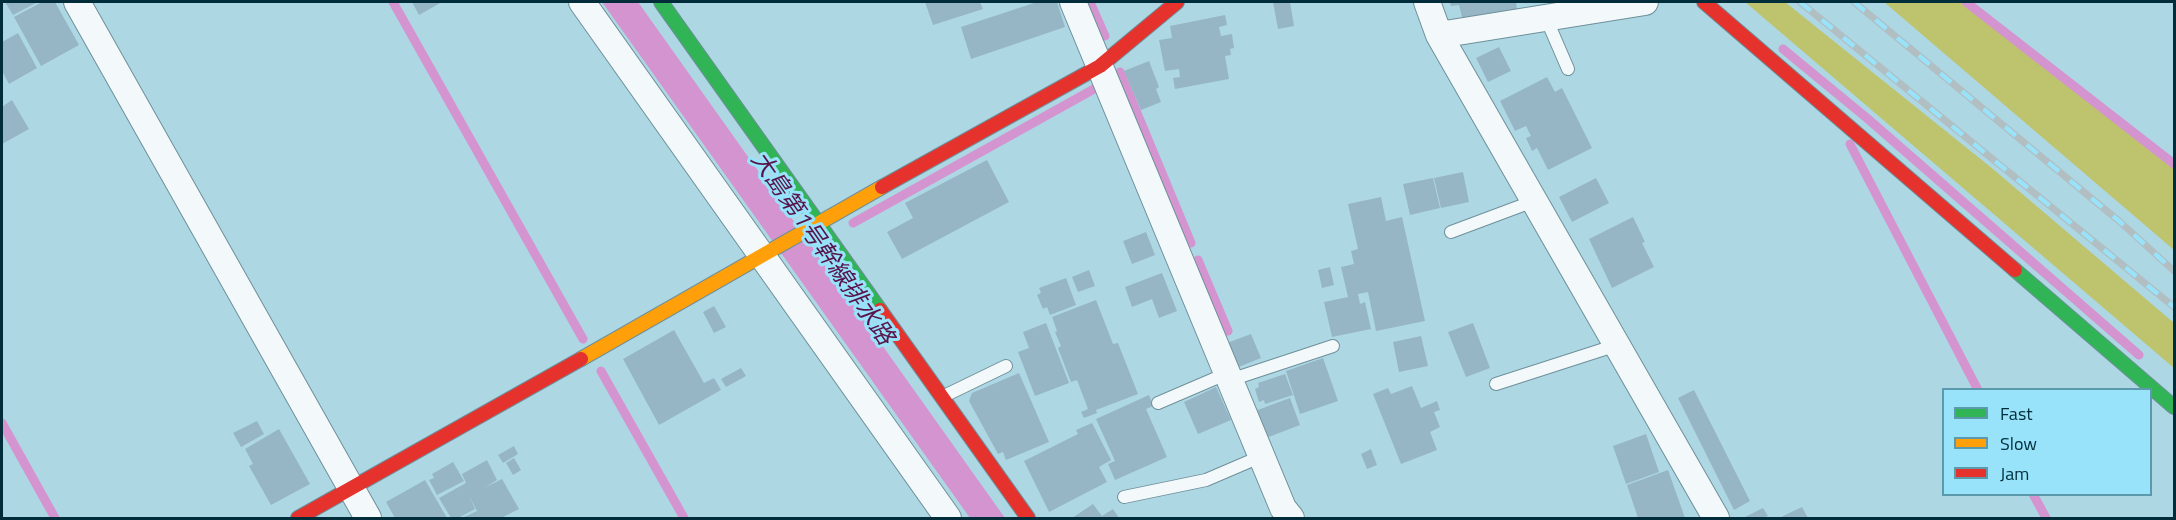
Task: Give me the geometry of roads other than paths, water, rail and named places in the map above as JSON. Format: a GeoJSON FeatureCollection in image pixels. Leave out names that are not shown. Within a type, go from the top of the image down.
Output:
{"type":"FeatureCollection","features":[{"type":"Feature","properties":{"kind":"street"},"geometry":{"type":"LineString","coordinates":[[77,2],[368,519]]}},
{"type":"Feature","properties":{"kind":"street"},"geometry":{"type":"LineString","coordinates":[[582,2],[765,253],[948,519]]}},
{"type":"Feature","properties":{"kind":"street"},"geometry":{"type":"LineString","coordinates":[[661,2],[813,226],[942,398],[1028,519]]}},
{"type":"Feature","properties":{"kind":"street"},"geometry":{"type":"LineString","coordinates":[[1073,2],[1283,508],[1291,519]]}},
{"type":"Feature","properties":{"kind":"street"},"geometry":{"type":"LineString","coordinates":[[298,519],[765,253],[1100,66],[1177,2]]}},
{"type":"Feature","properties":{"kind":"street"},"geometry":{"type":"LineString","coordinates":[[1427,2],[1439,35],[1716,519]]}},
{"type":"Feature","properties":{"kind":"street"},"geometry":{"type":"LineString","coordinates":[[1439,35],[1645,2]]}},
{"type":"Feature","properties":{"kind":"street"},"geometry":{"type":"LineString","coordinates":[[1704,2],[2175,407]]}},
{"type":"Feature","properties":{"kind":"lane"},"geometry":{"type":"LineString","coordinates":[[1546,18],[1568,69]]}},
{"type":"Feature","properties":{"kind":"lane"},"geometry":{"type":"LineString","coordinates":[[1451,232],[1534,201]]}},
{"type":"Feature","properties":{"kind":"lane"},"geometry":{"type":"LineString","coordinates":[[1496,384],[1617,345]]}},
{"type":"Feature","properties":{"kind":"lane"},"geometry":{"type":"LineString","coordinates":[[1158,403],[1229,377],[1333,346]]}},
{"type":"Feature","properties":{"kind":"lane"},"geometry":{"type":"LineString","coordinates":[[942,398],[1006,366]]}},
{"type":"Feature","properties":{"kind":"lane"},"geometry":{"type":"LineString","coordinates":[[1124,497],[1206,480],[1262,456]]}},
{"type":"Feature","properties":{"kind":"waterway"},"geometry":{"type":"LineString","coordinates":[[393,2],[583,339]]}},
{"type":"Feature","properties":{"kind":"waterway"},"geometry":{"type":"LineString","coordinates":[[1090,2],[1105,36]]}},
{"type":"Feature","properties":{"kind":"waterway"},"geometry":{"type":"LineString","coordinates":[[1966,2],[2174,164]]}},
{"type":"Feature","properties":{"kind":"waterway"},"geometry":{"type":"LineString","coordinates":[[1783,49],[1868,119],[2139,355]]}},
{"type":"Feature","properties":{"kind":"waterway"},"geometry":{"type":"LineString","coordinates":[[1120,72],[1191,243]]}},
{"type":"Feature","properties":{"kind":"waterway"},"geometry":{"type":"LineString","coordinates":[[853,223],[1094,89]]}},
{"type":"Feature","properties":{"kind":"waterway"},"geometry":{"type":"LineString","coordinates":[[1850,144],[1977,388]]}},
{"type":"Feature","properties":{"kind":"waterway"},"geometry":{"type":"LineString","coordinates":[[1198,260],[1228,331]]}},
{"type":"Feature","properties":{"kind":"waterway"},"geometry":{"type":"LineString","coordinates":[[601,371],[684,518]]}},
{"type":"Feature","properties":{"kind":"waterway"},"geometry":{"type":"LineString","coordinates":[[2,423],[55,518]]}},
{"type":"Feature","properties":{"kind":"waterway"},"geometry":{"type":"LineString","coordinates":[[2034,496],[2046,518]]}},
{"type":"Feature","properties":{"kind":"railway"},"geometry":{"type":"LineString","coordinates":[[1800,2],[2174,307]]}},
{"type":"Feature","properties":{"kind":"railway"},"geometry":{"type":"LineString","coordinates":[[1854,2],[2119,221],[2174,271]]}},
{"type":"Feature","properties":{"kind":"water label","name":"大島第1号幹線排水路"},"geometry":{"type":"Point","coordinates":[821,249]}}]}
